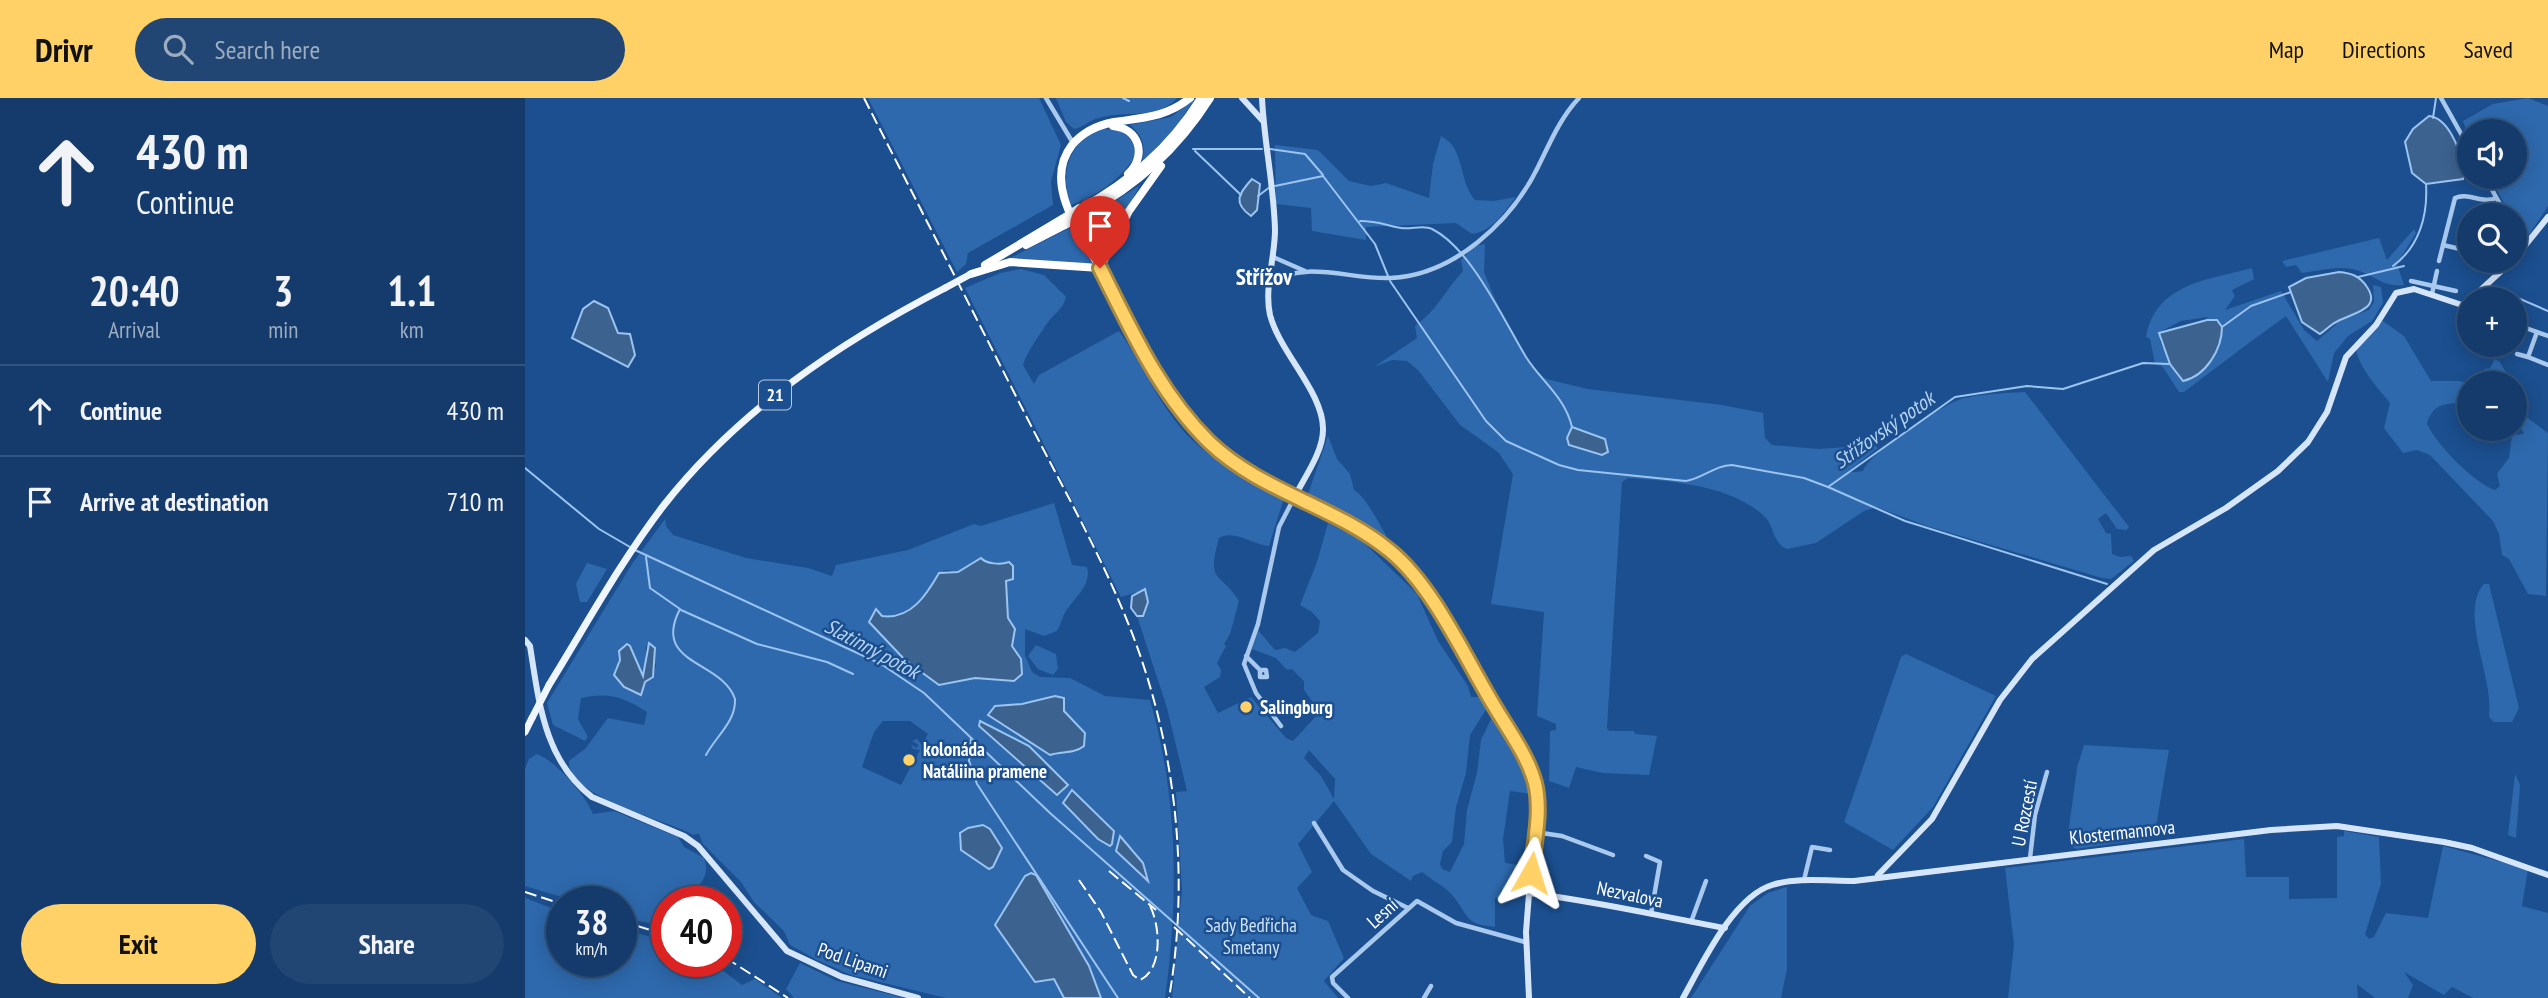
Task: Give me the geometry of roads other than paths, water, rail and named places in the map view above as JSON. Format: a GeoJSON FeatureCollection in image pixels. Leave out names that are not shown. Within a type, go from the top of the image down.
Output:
{"type":"FeatureCollection","features":[{"type":"Feature","properties":{"kind":"highway"},"geometry":{"type":"LineString","coordinates":[[1100,268],[1063,193],[1062,169],[1074,143],[1093,129],[1166,113],[1189,98]]}},
{"type":"Feature","properties":{"kind":"highway","name":"21"},"geometry":{"type":"LineString","coordinates":[[970,274],[1064,222],[1139,171],[1174,137],[1201,98]]}},
{"type":"Feature","properties":{"kind":"highway","name":"21"},"geometry":{"type":"LineString","coordinates":[[1081,211],[1135,184],[1179,142],[1210,98]]}},
{"type":"Feature","properties":{"kind":"highway","name":"21"},"geometry":{"type":"LineString","coordinates":[[1081,211],[1131,172],[1139,154],[1136,138],[1124,127],[1110,125],[1093,129]]}},
{"type":"Feature","properties":{"kind":"highway"},"geometry":{"type":"LineString","coordinates":[[1100,268],[1129,211],[1179,142]]}},
{"type":"Feature","properties":{"kind":"highway","name":"21"},"geometry":{"type":"LineString","coordinates":[[970,274],[1010,262],[1100,268]]}},
{"type":"Feature","properties":{"kind":"main road","name":"21"},"geometry":{"type":"LineString","coordinates":[[525,732],[549,685],[628,558],[700,463],[771,398],[862,333],[970,274]]}},
{"type":"Feature","properties":{"kind":"street"},"geometry":{"type":"LineString","coordinates":[[1046,98],[1074,143]]}},
{"type":"Feature","properties":{"kind":"street"},"geometry":{"type":"LineString","coordinates":[[1242,98],[1263,121]]}},
{"type":"Feature","properties":{"kind":"street"},"geometry":{"type":"LineString","coordinates":[[1262,98],[1275,231],[1268,301],[1273,325],[1313,396],[1323,424],[1322,440],[1279,527],[1258,624],[1245,656],[1244,667],[1256,693],[1281,726]]}},
{"type":"Feature","properties":{"kind":"street"},"geometry":{"type":"LineString","coordinates":[[1270,282],[1291,272],[1399,278],[1419,275],[1447,264],[1503,221],[1538,167],[1556,130],[1579,98]]}},
{"type":"Feature","properties":{"kind":"street"},"geometry":{"type":"LineString","coordinates":[[2441,98],[2457,127]]}},
{"type":"Feature","properties":{"kind":"street"},"geometry":{"type":"LineString","coordinates":[[2491,189],[2499,203]]}},
{"type":"Feature","properties":{"kind":"street"},"geometry":{"type":"LineString","coordinates":[[2439,261],[2455,198],[2462,195],[2488,201],[2496,198]]}},
{"type":"Feature","properties":{"kind":"street"},"geometry":{"type":"LineString","coordinates":[[2527,245],[2548,217]]}},
{"type":"Feature","properties":{"kind":"street"},"geometry":{"type":"LineString","coordinates":[[2443,245],[2457,248]]}},
{"type":"Feature","properties":{"kind":"street"},"geometry":{"type":"LineString","coordinates":[[1273,257],[1306,272]]}},
{"type":"Feature","properties":{"kind":"street"},"geometry":{"type":"LineString","coordinates":[[1100,268],[1151,368],[1188,420],[1212,444],[1245,469],[1390,551],[1422,586],[1433,604],[1531,771],[1537,792],[1525,942],[1529,998]]}},
{"type":"Feature","properties":{"kind":"street"},"geometry":{"type":"LineString","coordinates":[[2432,295],[2437,271]]}},
{"type":"Feature","properties":{"kind":"street"},"geometry":{"type":"LineString","coordinates":[[2484,287],[2498,273]]}},
{"type":"Feature","properties":{"kind":"street"},"geometry":{"type":"LineString","coordinates":[[2411,281],[2456,291]]}},
{"type":"Feature","properties":{"kind":"street"},"geometry":{"type":"LineString","coordinates":[[1876,877],[1898,858],[1932,819],[2019,673],[2057,635],[2154,550],[2211,519],[2278,471],[2322,421],[2346,357],[2376,325],[2399,291],[2414,289],[2457,301]]}},
{"type":"Feature","properties":{"kind":"street"},"geometry":{"type":"LineString","coordinates":[[2527,328],[2548,336]]}},
{"type":"Feature","properties":{"kind":"street"},"geometry":{"type":"LineString","coordinates":[[2537,332],[2528,357],[2548,365]]}},
{"type":"Feature","properties":{"kind":"street","name":"Pod Lipami"},"geometry":{"type":"LineString","coordinates":[[527,643],[543,722],[557,755],[572,779],[592,797],[684,836],[698,846],[787,951],[842,977],[918,998]]}},
{"type":"Feature","properties":{"kind":"street"},"geometry":{"type":"LineString","coordinates":[[1245,656],[1260,670]]}},
{"type":"Feature","properties":{"kind":"street","name":"U Rozcestí"},"geometry":{"type":"LineString","coordinates":[[2030,858],[2035,815],[2047,772]]}},
{"type":"Feature","properties":{"kind":"street"},"geometry":{"type":"LineString","coordinates":[[1314,823],[1343,870],[1373,891],[1408,908]]}},
{"type":"Feature","properties":{"kind":"street","name":"Klostermannova"},"geometry":{"type":"LineString","coordinates":[[1683,998],[1725,928],[1759,890],[1785,881],[1854,881],[2271,830],[2337,826],[2472,848],[2548,875]]}},
{"type":"Feature","properties":{"kind":"street"},"geometry":{"type":"LineString","coordinates":[[1535,832],[1562,836],[1613,855]]}},
{"type":"Feature","properties":{"kind":"street"},"geometry":{"type":"LineString","coordinates":[[1804,881],[1812,847],[1830,850]]}},
{"type":"Feature","properties":{"kind":"street"},"geometry":{"type":"LineString","coordinates":[[1646,856],[1660,862],[1651,915]]}},
{"type":"Feature","properties":{"kind":"street"},"geometry":{"type":"LineString","coordinates":[[1691,922],[1706,881]]}},
{"type":"Feature","properties":{"kind":"street","name":"Nezvalova"},"geometry":{"type":"LineString","coordinates":[[1529,893],[1595,901],[1651,915],[1725,928]]}},
{"type":"Feature","properties":{"kind":"street","name":"Lesní"},"geometry":{"type":"LineString","coordinates":[[1348,998],[1333,984],[1332,977],[1417,901],[1456,923],[1525,942]]}},
{"type":"Feature","properties":{"kind":"street"},"geometry":{"type":"LineString","coordinates":[[1424,998],[1431,986]]}},
{"type":"Feature","properties":{"kind":"waterway","name":"Střížovský potok"},"geometry":{"type":"LineString","coordinates":[[1123,98],[1129,101]]}},
{"type":"Feature","properties":{"kind":"waterway"},"geometry":{"type":"LineString","coordinates":[[2433,118],[2436,98]]}},
{"type":"Feature","properties":{"kind":"waterway"},"geometry":{"type":"LineString","coordinates":[[1193,149],[1262,149]]}},
{"type":"Feature","properties":{"kind":"waterway"},"geometry":{"type":"LineString","coordinates":[[1270,149],[1305,154],[1323,175]]}},
{"type":"Feature","properties":{"kind":"waterway","name":"Střížovský potok"},"geometry":{"type":"LineString","coordinates":[[1195,151],[1241,195]]}},
{"type":"Feature","properties":{"kind":"waterway","name":"Střížovský potok"},"geometry":{"type":"LineString","coordinates":[[1275,186],[1323,176],[1375,244],[1388,276]]}},
{"type":"Feature","properties":{"kind":"waterway"},"geometry":{"type":"LineString","coordinates":[[2393,266],[2409,250],[2420,230],[2425,208],[2426,184]]}},
{"type":"Feature","properties":{"kind":"waterway","name":"Střížovský potok"},"geometry":{"type":"LineString","coordinates":[[1258,196],[1270,187]]}},
{"type":"Feature","properties":{"kind":"waterway"},"geometry":{"type":"LineString","coordinates":[[1360,221],[1405,228],[1428,228],[1446,238],[1473,268],[1526,357],[1564,407],[1572,427]]}},
{"type":"Feature","properties":{"kind":"waterway","name":"Střížovský potok"},"geometry":{"type":"LineString","coordinates":[[2358,277],[2404,266]]}},
{"type":"Feature","properties":{"kind":"waterway","name":"Střížovský potok"},"geometry":{"type":"LineString","coordinates":[[1390,281],[1486,421],[1506,441],[1559,465],[1578,470],[1686,481],[1732,465],[1804,478],[1828,487],[1955,397],[2027,386],[2063,389],[2143,363],[2169,364]]}},
{"type":"Feature","properties":{"kind":"waterway","name":"Střížovský potok"},"geometry":{"type":"LineString","coordinates":[[2490,286],[2548,311]]}},
{"type":"Feature","properties":{"kind":"waterway","name":"Střížovský potok"},"geometry":{"type":"LineString","coordinates":[[2222,327],[2251,306],[2291,292]]}},
{"type":"Feature","properties":{"kind":"waterway","name":"Slatinný potok"},"geometry":{"type":"LineString","coordinates":[[525,468],[599,529],[630,547]]}},
{"type":"Feature","properties":{"kind":"waterway"},"geometry":{"type":"LineString","coordinates":[[1828,487],[1905,521],[2107,584]]}},
{"type":"Feature","properties":{"kind":"waterway","name":"Slatinný potok"},"geometry":{"type":"LineString","coordinates":[[635,550],[881,664],[924,693],[1050,813],[1259,998]]}},
{"type":"Feature","properties":{"kind":"waterway"},"geometry":{"type":"LineString","coordinates":[[646,557],[650,588],[680,609],[674,627],[675,641],[681,652],[717,676],[728,686],[735,699],[729,722],[706,755]]}},
{"type":"Feature","properties":{"kind":"waterway"},"geometry":{"type":"LineString","coordinates":[[681,610],[757,644],[827,662],[853,674]]}},
{"type":"Feature","properties":{"kind":"waterway"},"geometry":{"type":"LineString","coordinates":[[971,738],[969,761],[977,784],[1118,998]]}},
{"type":"Feature","properties":{"kind":"railway"},"geometry":{"type":"LineString","coordinates":[[864,98],[1090,539],[1115,592],[1143,663],[1167,757],[1178,854],[1178,902],[1169,998]]}},
{"type":"Feature","properties":{"kind":"railway"},"geometry":{"type":"LineString","coordinates":[[1109,871],[1156,910]]}},
{"type":"Feature","properties":{"kind":"railway"},"geometry":{"type":"LineString","coordinates":[[1079,880],[1101,912],[1133,975],[1140,980],[1153,966],[1158,945],[1156,922],[1149,904]]}},
{"type":"Feature","properties":{"kind":"railway"},"geometry":{"type":"LineString","coordinates":[[525,892],[546,899]]}},
{"type":"Feature","properties":{"kind":"railway"},"geometry":{"type":"LineString","coordinates":[[637,926],[651,930]]}},
{"type":"Feature","properties":{"kind":"railway"},"geometry":{"type":"LineString","coordinates":[[1174,927],[1250,998]]}},
{"type":"Feature","properties":{"kind":"railway"},"geometry":{"type":"LineString","coordinates":[[742,968],[788,998]]}},
{"type":"Feature","properties":{"kind":"place","name":"Salingburg"},"geometry":{"type":"Point","coordinates":[1246,707]}},
{"type":"Feature","properties":{"kind":"place","name":"kolonáda Natáliina pramene"},"geometry":{"type":"Point","coordinates":[909,760]}},
{"type":"Feature","properties":{"kind":"district","name":"Střížov"},"geometry":{"type":"Point","coordinates":[1264,277]}},
{"type":"Feature","properties":{"kind":"park label","name":"Sady Bedřicha Smetany"},"geometry":{"type":"Point","coordinates":[1251,936]}}]}
